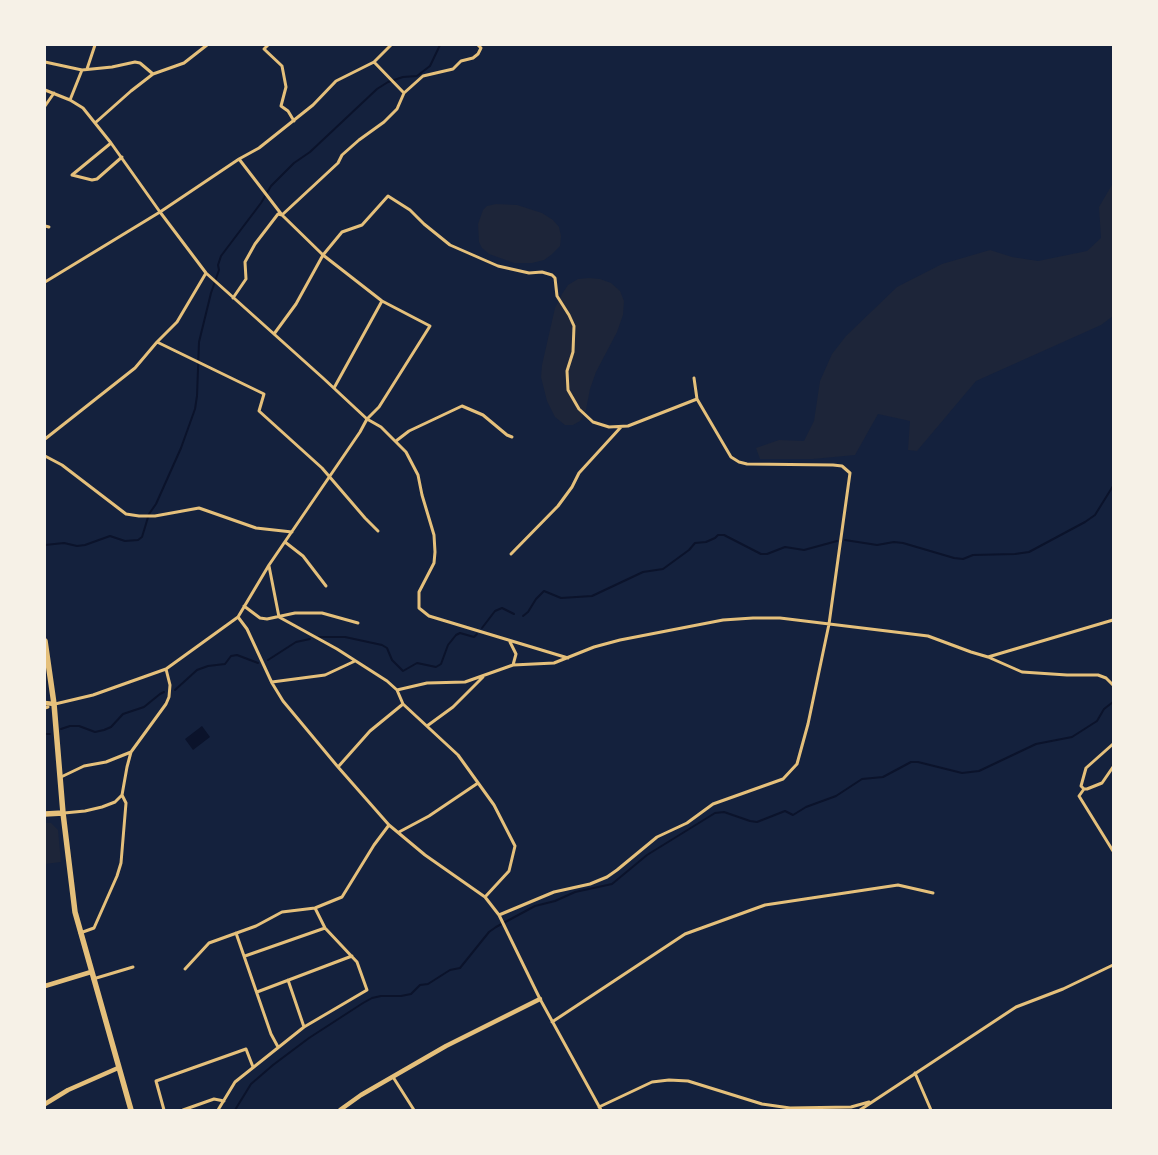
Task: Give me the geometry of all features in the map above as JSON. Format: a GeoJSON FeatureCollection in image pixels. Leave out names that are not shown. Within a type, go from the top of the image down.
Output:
{"type":"FeatureCollection","features":[{"type":"Feature","properties":{"kind":"main road"},"geometry":{"type":"LineString","coordinates":[[45,641],[48,706],[60,777],[69,872],[80,933],[131,1110]]}},
{"type":"Feature","properties":{"kind":"main road"},"geometry":{"type":"LineString","coordinates":[[45,814],[63,813]]}},
{"type":"Feature","properties":{"kind":"street"},"geometry":{"type":"LineString","coordinates":[[87,69],[95,45]]}},
{"type":"Feature","properties":{"kind":"street"},"geometry":{"type":"LineString","coordinates":[[95,123],[153,74],[184,63],[208,45]]}},
{"type":"Feature","properties":{"kind":"street"},"geometry":{"type":"LineString","coordinates":[[268,45],[263,47],[282,66],[286,87],[281,106],[288,111],[294,120]]}},
{"type":"Feature","properties":{"kind":"street"},"geometry":{"type":"LineString","coordinates":[[45,282],[160,212],[239,159],[259,148],[313,105],[336,81],[374,62],[391,45]]}},
{"type":"Feature","properties":{"kind":"street"},"geometry":{"type":"LineString","coordinates":[[233,298],[246,279],[245,262],[255,244],[278,214],[282,215],[338,163],[342,155],[384,122],[397,109],[404,93],[423,76],[453,69],[461,61],[473,58],[481,48],[478,45]]}},
{"type":"Feature","properties":{"kind":"street"},"geometry":{"type":"LineString","coordinates":[[45,62],[82,70],[112,67],[135,62],[140,63],[153,74]]}},
{"type":"Feature","properties":{"kind":"street"},"geometry":{"type":"LineString","coordinates":[[374,62],[404,93]]}},
{"type":"Feature","properties":{"kind":"street"},"geometry":{"type":"LineString","coordinates":[[70,100],[82,70]]}},
{"type":"Feature","properties":{"kind":"street"},"geometry":{"type":"LineString","coordinates":[[45,90],[70,100],[82,108],[112,142],[160,212],[206,274],[367,419],[381,427],[406,452],[418,475],[434,535],[434,563],[419,592],[419,608],[429,616],[568,658]]}},
{"type":"Feature","properties":{"kind":"street"},"geometry":{"type":"LineString","coordinates":[[45,106],[54,93]]}},
{"type":"Feature","properties":{"kind":"street"},"geometry":{"type":"LineString","coordinates":[[112,142],[72,175],[92,180],[96,179],[122,157]]}},
{"type":"Feature","properties":{"kind":"street"},"geometry":{"type":"LineString","coordinates":[[48,706],[92,695],[166,669],[238,617],[269,565],[367,419],[379,407],[430,326],[382,301],[323,255],[282,215],[239,159]]}},
{"type":"Feature","properties":{"kind":"street"},"geometry":{"type":"LineString","coordinates":[[274,334],[296,304],[323,255],[342,232],[362,225],[388,196],[410,210],[450,246],[498,266],[520,272],[542,272],[552,275],[556,282],[556,296],[574,326],[573,352],[568,371],[567,385],[572,399],[579,410],[594,422],[610,427],[628,426],[697,399]]}},
{"type":"Feature","properties":{"kind":"street"},"geometry":{"type":"LineString","coordinates":[[45,439],[135,368],[177,322],[206,274]]}},
{"type":"Feature","properties":{"kind":"street"},"geometry":{"type":"LineString","coordinates":[[334,388],[382,301]]}},
{"type":"Feature","properties":{"kind":"street"},"geometry":{"type":"LineString","coordinates":[[157,342],[264,394],[259,411],[330,476],[365,518],[378,530]]}},
{"type":"Feature","properties":{"kind":"street"},"geometry":{"type":"LineString","coordinates":[[499,915],[554,892],[590,884],[607,877],[657,837],[687,823],[713,804],[783,779],[797,764],[808,724],[829,624],[850,473],[842,466],[832,465],[747,464],[739,462],[731,457],[697,399],[694,378]]}},
{"type":"Feature","properties":{"kind":"street"},"geometry":{"type":"LineString","coordinates":[[396,442],[409,431],[462,406],[482,415],[512,437]]}},
{"type":"Feature","properties":{"kind":"street"},"geometry":{"type":"LineString","coordinates":[[511,554],[558,506],[572,487],[579,473],[621,426]]}},
{"type":"Feature","properties":{"kind":"street"},"geometry":{"type":"LineString","coordinates":[[45,456],[70,470],[126,514],[155,516],[198,508],[256,528],[292,532]]}},
{"type":"Feature","properties":{"kind":"street"},"geometry":{"type":"LineString","coordinates":[[285,542],[303,556],[326,586]]}},
{"type":"Feature","properties":{"kind":"street"},"geometry":{"type":"LineString","coordinates":[[269,565],[278,617]]}},
{"type":"Feature","properties":{"kind":"street"},"geometry":{"type":"LineString","coordinates":[[244,606],[260,618],[267,619],[294,613],[322,613],[358,623]]}},
{"type":"Feature","properties":{"kind":"street"},"geometry":{"type":"LineString","coordinates":[[238,617],[247,629],[283,701],[338,767],[389,825],[424,855],[485,897],[499,915],[540,999],[600,1109],[652,1082],[669,1080],[688,1081],[762,1104],[790,1108],[850,1107],[871,1102]]}},
{"type":"Feature","properties":{"kind":"street"},"geometry":{"type":"LineString","coordinates":[[278,617],[387,681],[397,690],[403,704],[458,755],[494,805],[515,846],[509,871],[485,897]]}},
{"type":"Feature","properties":{"kind":"street"},"geometry":{"type":"LineString","coordinates":[[397,690],[427,683],[465,682],[514,665],[554,663],[620,640],[723,620],[780,618],[928,636],[988,657],[1022,672],[1098,675],[1106,678],[1113,685]]}},
{"type":"Feature","properties":{"kind":"street"},"geometry":{"type":"LineString","coordinates":[[988,657],[1113,620]]}},
{"type":"Feature","properties":{"kind":"street"},"geometry":{"type":"LineString","coordinates":[[510,641],[516,654],[514,665]]}},
{"type":"Feature","properties":{"kind":"street"},"geometry":{"type":"LineString","coordinates":[[272,682],[325,674],[355,661]]}},
{"type":"Feature","properties":{"kind":"street"},"geometry":{"type":"LineString","coordinates":[[63,813],[102,807],[115,802],[122,795],[131,752],[166,704],[169,696],[170,685],[166,669]]}},
{"type":"Feature","properties":{"kind":"street"},"geometry":{"type":"LineString","coordinates":[[427,726],[453,707],[483,677]]}},
{"type":"Feature","properties":{"kind":"street"},"geometry":{"type":"LineString","coordinates":[[338,767],[370,731],[403,704]]}},
{"type":"Feature","properties":{"kind":"street"},"geometry":{"type":"LineString","coordinates":[[1084,789],[1081,786],[1086,768],[1113,744]]}},
{"type":"Feature","properties":{"kind":"street"},"geometry":{"type":"LineString","coordinates":[[60,777],[84,766],[106,762],[131,752]]}},
{"type":"Feature","properties":{"kind":"street"},"geometry":{"type":"LineString","coordinates":[[1113,767],[1102,783],[1084,789],[1079,796],[1113,851]]}},
{"type":"Feature","properties":{"kind":"street"},"geometry":{"type":"LineString","coordinates":[[399,832],[429,816],[478,783]]}},
{"type":"Feature","properties":{"kind":"street"},"geometry":{"type":"LineString","coordinates":[[80,933],[94,928],[117,876],[122,856],[126,803],[122,795]]}},
{"type":"Feature","properties":{"kind":"street"},"geometry":{"type":"LineString","coordinates":[[185,969],[209,942],[256,926],[282,912],[315,908],[342,897],[374,844],[389,825]]}},
{"type":"Feature","properties":{"kind":"street"},"geometry":{"type":"LineString","coordinates":[[552,1022],[685,934],[765,905],[898,885],[933,893]]}},
{"type":"Feature","properties":{"kind":"street"},"geometry":{"type":"LineString","coordinates":[[218,1110],[235,1082],[253,1067],[304,1027],[367,990],[357,962],[325,928],[315,908]]}},
{"type":"Feature","properties":{"kind":"street"},"geometry":{"type":"LineString","coordinates":[[245,956],[325,928]]}},
{"type":"Feature","properties":{"kind":"street"},"geometry":{"type":"LineString","coordinates":[[236,933],[271,1034],[278,1047]]}},
{"type":"Feature","properties":{"kind":"street"},"geometry":{"type":"LineString","coordinates":[[257,992],[352,956]]}},
{"type":"Feature","properties":{"kind":"street"},"geometry":{"type":"LineString","coordinates":[[860,1110],[1016,1007],[1063,989],[1113,965]]}},
{"type":"Feature","properties":{"kind":"street"},"geometry":{"type":"LineString","coordinates":[[93,979],[133,968]]}},
{"type":"Feature","properties":{"kind":"street"},"geometry":{"type":"LineString","coordinates":[[45,986],[91,972]]}},
{"type":"Feature","properties":{"kind":"street"},"geometry":{"type":"LineString","coordinates":[[288,980],[304,1027]]}},
{"type":"Feature","properties":{"kind":"street"},"geometry":{"type":"LineString","coordinates":[[340,1110],[360,1095],[446,1046],[540,999]]}},
{"type":"Feature","properties":{"kind":"street"},"geometry":{"type":"LineString","coordinates":[[164,1110],[156,1081],[246,1049],[253,1067]]}},
{"type":"Feature","properties":{"kind":"street"},"geometry":{"type":"LineString","coordinates":[[45,1104],[68,1090],[118,1068]]}},
{"type":"Feature","properties":{"kind":"street"},"geometry":{"type":"LineString","coordinates":[[915,1073],[931,1110]]}},
{"type":"Feature","properties":{"kind":"street"},"geometry":{"type":"LineString","coordinates":[[393,1076],[414,1110]]}},
{"type":"Feature","properties":{"kind":"street"},"geometry":{"type":"LineString","coordinates":[[183,1110],[214,1099],[224,1100]]}},
{"type":"Feature","properties":{"kind":"shaded area"},"geometry":{"type":"Polygon","coordinates":[[[1113,183],[1113,316],[1101,325],[976,381],[917,451],[908,450],[910,421],[878,414],[855,455],[813,459],[760,459],[756,448],[779,440],[804,441],[814,421],[820,381],[832,354],[846,336],[897,287],[942,264],[990,250],[1012,257],[1038,261],[1087,251],[1101,238],[1099,207],[1113,183]]]}},
{"type":"Feature","properties":{"kind":"shaded area"},"geometry":{"type":"Polygon","coordinates":[[[496,204],[517,205],[542,213],[553,220],[559,227],[561,236],[560,246],[544,260],[532,263],[514,263],[489,254],[482,248],[479,242],[478,224],[483,210],[487,206],[496,204]]]}},
{"type":"Feature","properties":{"kind":"shaded area"},"geometry":{"type":"Polygon","coordinates":[[[589,278],[611,283],[620,291],[624,301],[623,315],[617,332],[596,372],[586,410],[580,421],[573,425],[565,425],[555,417],[547,401],[541,377],[542,365],[555,308],[562,294],[568,285],[578,279],[589,278]]]}},
{"type":"Feature","properties":{"kind":"shaded area"},"geometry":{"type":"Polygon","coordinates":[[[202,726],[210,737],[193,750],[185,739],[202,726]]]}},
{"type":"Feature","properties":{"kind":"shaded area"},"geometry":{"type":"Polygon","coordinates":[[[45,823],[51,823],[58,830],[61,862],[45,864],[45,823]]]}},
{"type":"Feature","properties":{"kind":"waterway"},"geometry":{"type":"LineString","coordinates":[[45,545],[64,543],[77,546],[110,536],[125,541],[138,540],[142,537],[149,514],[156,504],[181,448],[195,409],[199,342],[211,293],[219,270],[218,265],[221,256],[261,203],[271,186],[294,163],[310,152],[377,89],[388,82],[403,77],[417,76],[430,66],[440,45]]}},
{"type":"Feature","properties":{"kind":"waterway"},"geometry":{"type":"LineString","coordinates":[[845,540],[877,545],[894,542],[903,543],[963,559],[973,555],[1029,552],[1095,515],[1113,486]]}},
{"type":"Feature","properties":{"kind":"waterway"},"geometry":{"type":"LineString","coordinates":[[523,616],[544,591],[561,598],[592,596],[643,572],[663,569],[689,550],[695,543],[706,542],[718,535],[724,535],[761,554],[767,554],[785,547],[804,550],[837,541]]}},
{"type":"Feature","properties":{"kind":"waterway"},"geometry":{"type":"LineString","coordinates":[[482,628],[495,611],[502,608],[514,614]]}},
{"type":"Feature","properties":{"kind":"waterway"},"geometry":{"type":"LineString","coordinates":[[319,637],[345,637],[382,645],[387,648],[392,660],[403,671],[417,663],[436,667],[441,664],[448,645],[456,635],[460,633],[474,637],[477,634]]}},
{"type":"Feature","properties":{"kind":"waterway"},"geometry":{"type":"LineString","coordinates":[[268,660],[296,642],[310,639]]}},
{"type":"Feature","properties":{"kind":"waterway"},"geometry":{"type":"LineString","coordinates":[[175,690],[197,670],[208,666],[225,664],[231,656],[237,655],[258,663]]}},
{"type":"Feature","properties":{"kind":"waterway"},"geometry":{"type":"LineString","coordinates":[[61,729],[79,726],[95,732],[104,730],[111,727],[123,714],[144,707],[164,692]]}},
{"type":"Feature","properties":{"kind":"waterway"},"geometry":{"type":"LineString","coordinates":[[235,1110],[251,1084],[273,1065],[309,1038],[363,1003],[381,996],[411,994],[420,985],[428,984],[450,970],[460,968],[489,932],[496,927],[535,906],[555,901],[575,892],[612,884],[647,855],[715,813],[724,812],[757,822],[785,811],[793,815],[806,807],[836,796],[862,779],[883,777],[911,762],[962,773],[979,771],[1036,744],[1072,737],[1097,721],[1104,709],[1113,702]]}},
{"type":"Feature","properties":{"kind":"waterway"},"geometry":{"type":"LineString","coordinates":[[45,734],[50,734]]}}]}
